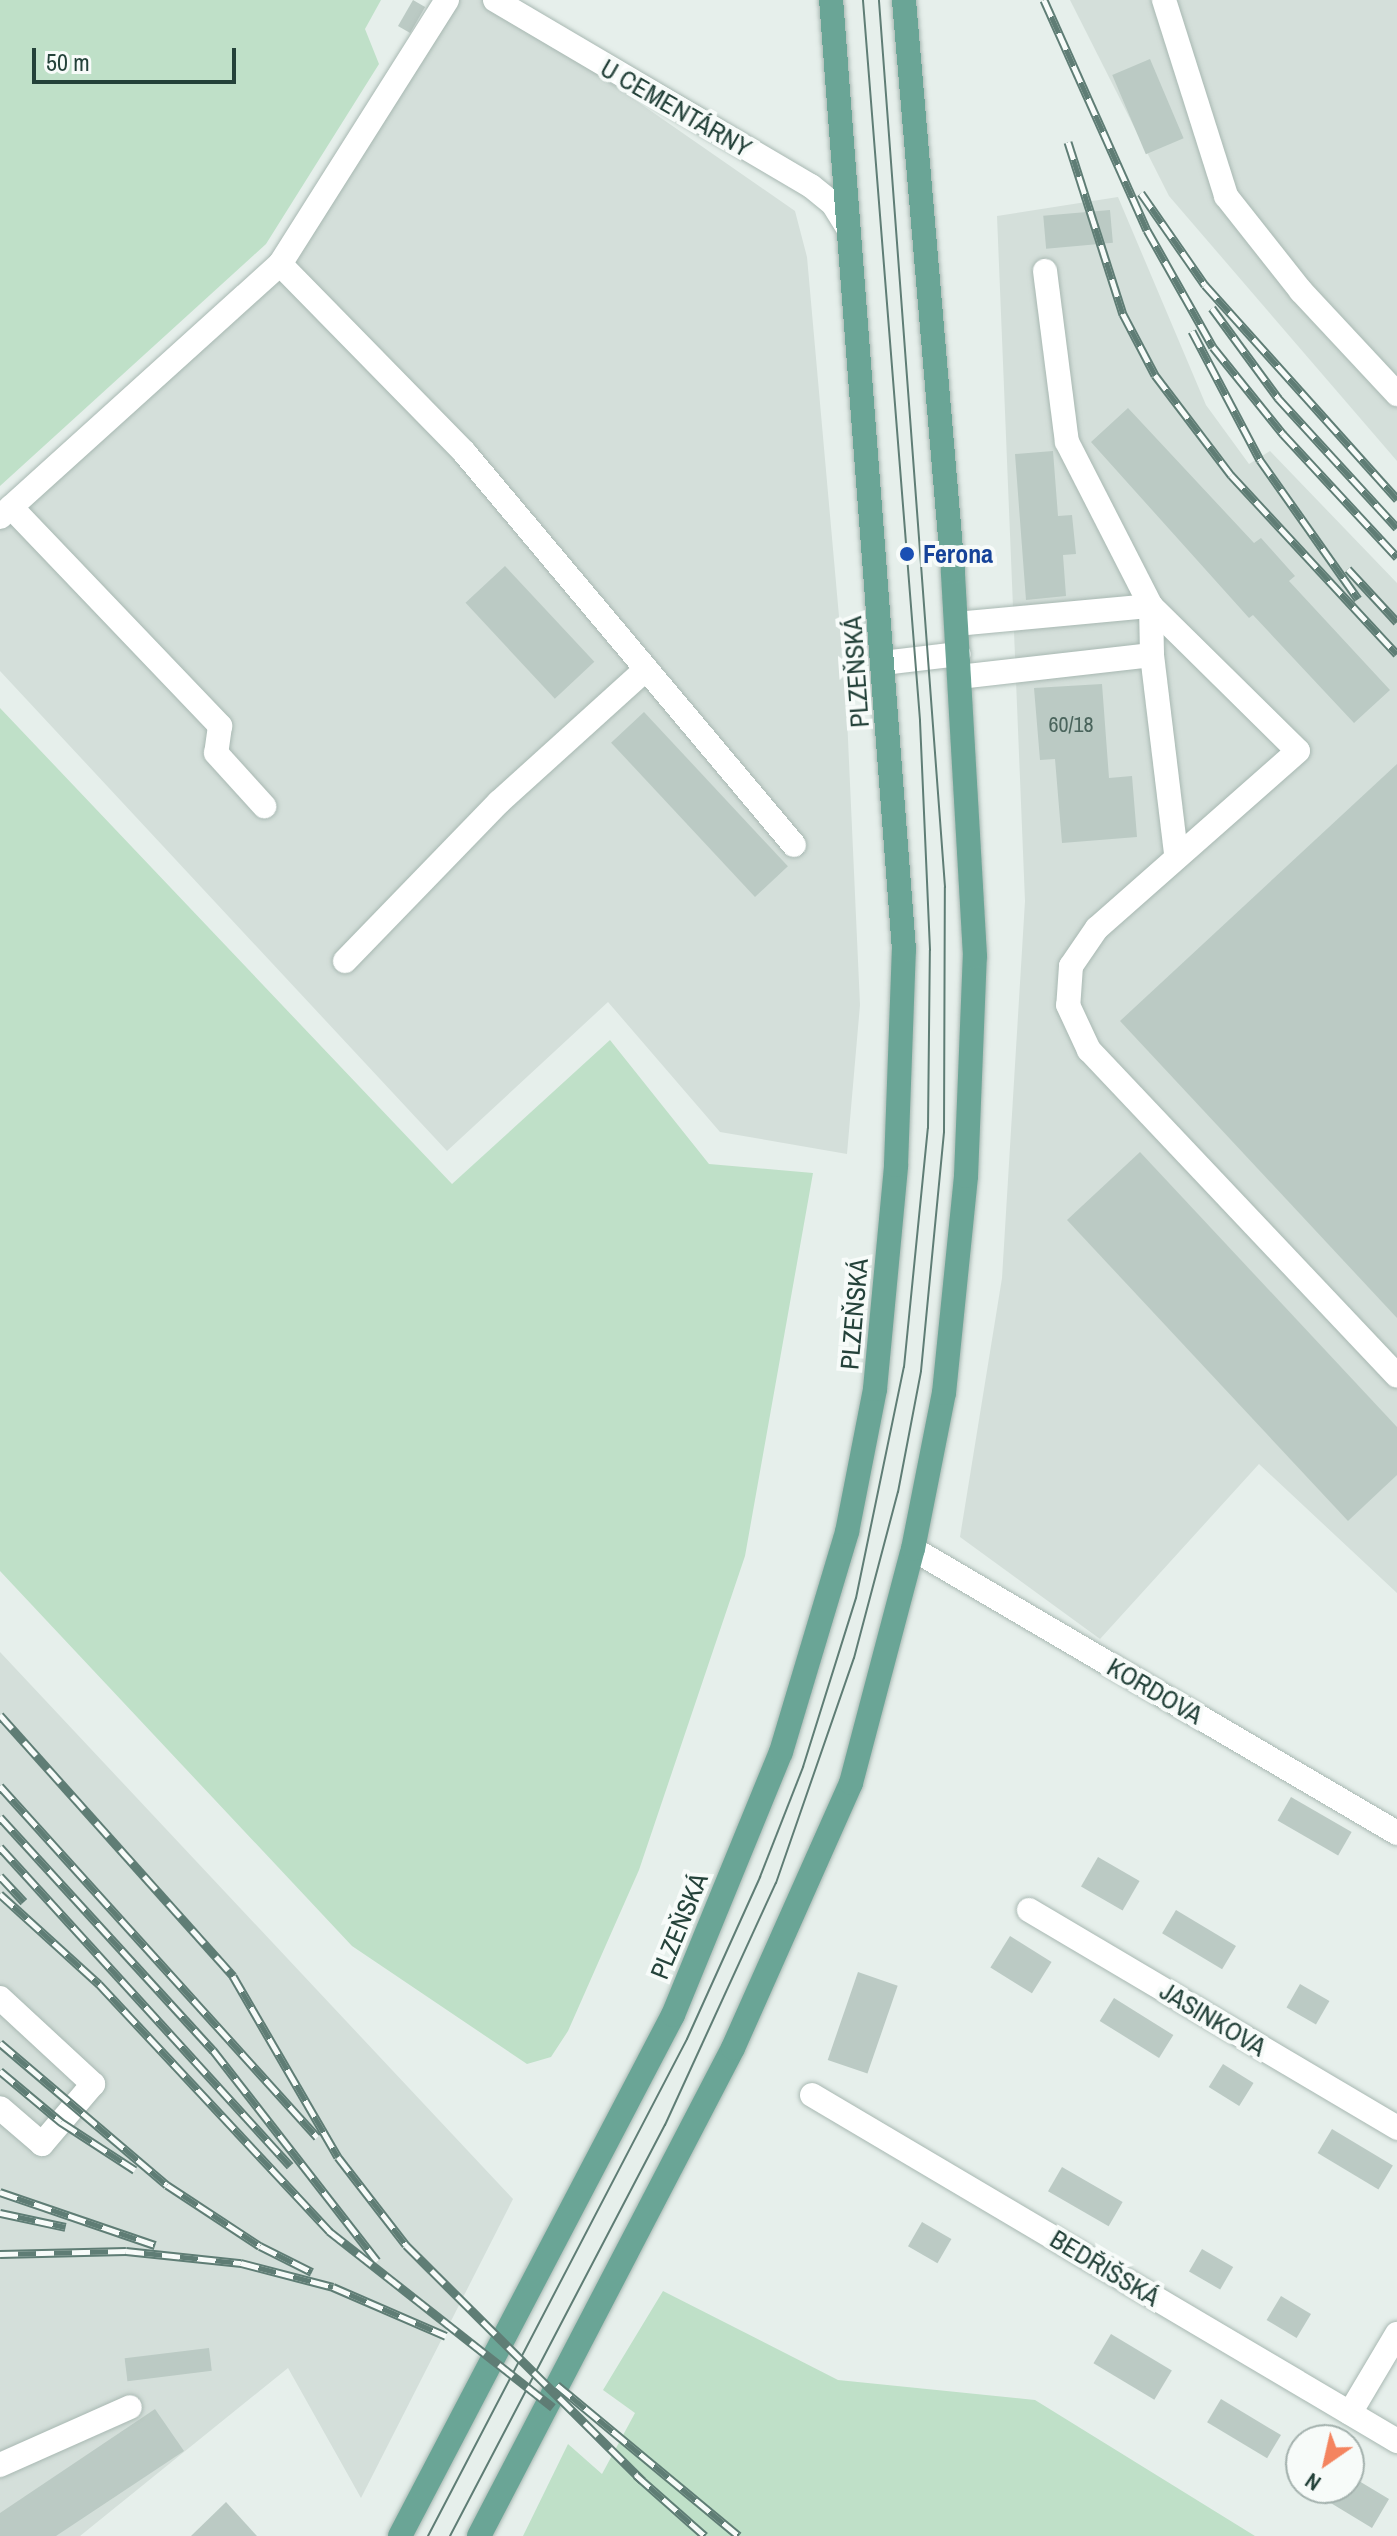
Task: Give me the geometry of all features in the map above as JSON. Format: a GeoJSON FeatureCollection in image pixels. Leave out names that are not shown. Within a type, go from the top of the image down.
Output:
{"type":"FeatureCollection","features":[{"type":"Feature","properties":{"kind":"main road","name":"PLZEŇSKÁ"},"geometry":{"type":"LineString","coordinates":[[400,2536],[673,2015],[781,1752],[847,1532],[875,1389],[896,1165],[904,950],[831,0]]}},
{"type":"Feature","properties":{"kind":"main road"},"geometry":{"type":"LineString","coordinates":[[479,2536],[733,2048],[851,1783],[913,1549],[944,1393],[966,1176],[975,956],[956,624],[904,0]]}},
{"type":"Feature","properties":{"kind":"street"},"geometry":{"type":"LineString","coordinates":[[264,806],[216,753],[220,726],[6,512],[280,264],[447,0]]}},
{"type":"Feature","properties":{"kind":"street","name":"U CEMENTÁRNY"},"geometry":{"type":"LineString","coordinates":[[495,0],[664,104],[811,186],[833,204],[847,226]]}},
{"type":"Feature","properties":{"kind":"street"},"geometry":{"type":"LineString","coordinates":[[1164,0],[1226,196],[1301,291],[1397,394]]}},
{"type":"Feature","properties":{"kind":"street"},"geometry":{"type":"LineString","coordinates":[[280,264],[464,452],[794,845]]}},
{"type":"Feature","properties":{"kind":"street"},"geometry":{"type":"LineString","coordinates":[[1045,271],[1067,442],[1151,606],[1298,751],[1176,854],[1097,928],[1071,966],[1068,1005],[1089,1050],[1397,1376]]}},
{"type":"Feature","properties":{"kind":"street"},"geometry":{"type":"LineString","coordinates":[[956,624],[1151,606]]}},
{"type":"Feature","properties":{"kind":"street"},"geometry":{"type":"LineString","coordinates":[[1151,606],[1152,655],[1176,854]]}},
{"type":"Feature","properties":{"kind":"street"},"geometry":{"type":"LineString","coordinates":[[883,663],[958,666],[1152,655]]}},
{"type":"Feature","properties":{"kind":"street"},"geometry":{"type":"LineString","coordinates":[[345,961],[499,802],[646,669]]}},
{"type":"Feature","properties":{"kind":"street","name":"KORDOVA"},"geometry":{"type":"LineString","coordinates":[[913,1549],[1397,1833]]}},
{"type":"Feature","properties":{"kind":"street","name":"JASINKOVA"},"geometry":{"type":"LineString","coordinates":[[1029,1910],[1397,2128]]}},
{"type":"Feature","properties":{"kind":"street"},"geometry":{"type":"LineString","coordinates":[[0,1998],[93,2084],[42,2144],[0,2108]]}},
{"type":"Feature","properties":{"kind":"street","name":"BEDŘIŠSKÁ"},"geometry":{"type":"LineString","coordinates":[[812,2095],[1397,2441]]}},
{"type":"Feature","properties":{"kind":"street"},"geometry":{"type":"LineString","coordinates":[[1350,2413],[1397,2334]]}},
{"type":"Feature","properties":{"kind":"street"},"geometry":{"type":"LineString","coordinates":[[0,2465],[130,2407]]}},
{"type":"Feature","properties":{"kind":"shaded area"},"geometry":{"type":"Polygon","coordinates":[[[447,0],[491,0],[795,211],[807,257],[846,695],[860,1005],[847,1154],[720,1132],[608,1002],[447,1151],[0,671],[0,517],[260,282],[447,0]]]}},
{"type":"Feature","properties":{"kind":"shaded area"},"geometry":{"type":"Polygon","coordinates":[[[1070,0],[1397,0],[1397,461],[1169,196],[1070,0]]]}},
{"type":"Feature","properties":{"kind":"shaded area","name":"Ferona"},"geometry":{"type":"Polygon","coordinates":[[[1118,197],[1206,405],[1249,464],[1270,451],[1397,583],[1397,1593],[1259,1464],[1100,1639],[960,1537],[1002,1278],[1025,901],[997,216],[1118,197]]]}},
{"type":"Feature","properties":{"kind":"shaded area"},"geometry":{"type":"Polygon","coordinates":[[[0,1652],[513,2199],[361,2498],[288,2368],[80,2536],[0,2536],[0,1652]]]}},
{"type":"Feature","properties":{"kind":"green space"},"geometry":{"type":"Polygon","coordinates":[[[0,0],[381,0],[365,29],[379,64],[266,244],[0,486],[0,0]]]}},
{"type":"Feature","properties":{"kind":"green space"},"geometry":{"type":"Polygon","coordinates":[[[0,708],[452,1184],[610,1040],[709,1164],[813,1173],[745,1556],[639,1870],[568,2031],[551,2057],[527,2064],[352,1946],[0,1571],[0,708]]]}},
{"type":"Feature","properties":{"kind":"green space"},"geometry":{"type":"Polygon","coordinates":[[[663,2291],[838,2380],[1035,2400],[1255,2536],[523,2536],[568,2444],[602,2474],[635,2413],[603,2390],[663,2291]]]}},
{"type":"Feature","properties":{"kind":"building"},"geometry":{"type":"Polygon","coordinates":[[[413,0],[425,7],[410,33],[398,26],[413,0]]]}},
{"type":"Feature","properties":{"kind":"building"},"geometry":{"type":"Polygon","coordinates":[[[1150,59],[1184,138],[1146,154],[1112,75],[1150,59]]]}},
{"type":"Feature","properties":{"kind":"building"},"geometry":{"type":"Polygon","coordinates":[[[1110,210],[1113,243],[1046,249],[1043,216],[1110,210]]]}},
{"type":"Feature","properties":{"kind":"building"},"geometry":{"type":"Polygon","coordinates":[[[1128,408],[1254,543],[1261,538],[1295,576],[1289,581],[1390,690],[1354,723],[1253,615],[1249,618],[1091,442],[1128,408]]]}},
{"type":"Feature","properties":{"kind":"building"},"geometry":{"type":"Polygon","coordinates":[[[1053,451],[1058,516],[1072,515],[1076,554],[1063,555],[1066,596],[1026,600],[1015,454],[1053,451]]]}},
{"type":"Feature","properties":{"kind":"building"},"geometry":{"type":"Polygon","coordinates":[[[505,566],[594,662],[555,699],[466,603],[505,566]]]}},
{"type":"Feature","properties":{"kind":"building"},"geometry":{"type":"Polygon","coordinates":[[[1102,684],[1109,778],[1132,776],[1137,837],[1062,843],[1055,759],[1040,760],[1034,688],[1102,684]]]}},
{"type":"Feature","properties":{"kind":"building"},"geometry":{"type":"Polygon","coordinates":[[[644,712],[788,866],[755,897],[611,743],[644,712]]]}},
{"type":"Feature","properties":{"kind":"building"},"geometry":{"type":"Polygon","coordinates":[[[1397,764],[1397,1318],[1120,1021],[1397,764]]]}},
{"type":"Feature","properties":{"kind":"building"},"geometry":{"type":"Polygon","coordinates":[[[1140,1152],[1397,1427],[1397,1475],[1348,1521],[1067,1220],[1140,1152]]]}},
{"type":"Feature","properties":{"kind":"building"},"geometry":{"type":"Polygon","coordinates":[[[1291,1797],[1352,1832],[1338,1855],[1278,1820],[1291,1797]]]}},
{"type":"Feature","properties":{"kind":"building"},"geometry":{"type":"Polygon","coordinates":[[[1098,1857],[1140,1881],[1123,1910],[1081,1886],[1098,1857]]]}},
{"type":"Feature","properties":{"kind":"building"},"geometry":{"type":"Polygon","coordinates":[[[1176,1910],[1236,1946],[1222,1969],[1162,1933],[1176,1910]]]}},
{"type":"Feature","properties":{"kind":"building"},"geometry":{"type":"Polygon","coordinates":[[[1010,1936],[1052,1962],[1032,1993],[990,1967],[1010,1936]]]}},
{"type":"Feature","properties":{"kind":"building"},"geometry":{"type":"Polygon","coordinates":[[[858,1972],[898,1986],[867,2074],[828,2060],[858,1972]]]}},
{"type":"Feature","properties":{"kind":"building"},"geometry":{"type":"Polygon","coordinates":[[[1300,1984],[1329,2001],[1316,2024],[1286,2007],[1300,1984]]]}},
{"type":"Feature","properties":{"kind":"building"},"geometry":{"type":"Polygon","coordinates":[[[1114,1998],[1173,2035],[1159,2058],[1100,2021],[1114,1998]]]}},
{"type":"Feature","properties":{"kind":"building"},"geometry":{"type":"Polygon","coordinates":[[[1223,2064],[1254,2083],[1239,2106],[1209,2087],[1223,2064]]]}},
{"type":"Feature","properties":{"kind":"building"},"geometry":{"type":"Polygon","coordinates":[[[1332,2129],[1393,2166],[1378,2190],[1318,2153],[1332,2129]]]}},
{"type":"Feature","properties":{"kind":"building"},"geometry":{"type":"Polygon","coordinates":[[[1062,2167],[1123,2202],[1109,2226],[1048,2191],[1062,2167]]]}},
{"type":"Feature","properties":{"kind":"building"},"geometry":{"type":"Polygon","coordinates":[[[922,2222],[951,2239],[937,2263],[908,2246],[922,2222]]]}},
{"type":"Feature","properties":{"kind":"building"},"geometry":{"type":"Polygon","coordinates":[[[1202,2249],[1233,2267],[1220,2290],[1189,2272],[1202,2249]]]}},
{"type":"Feature","properties":{"kind":"building"},"geometry":{"type":"Polygon","coordinates":[[[1281,2296],[1311,2314],[1297,2338],[1267,2320],[1281,2296]]]}},
{"type":"Feature","properties":{"kind":"building"},"geometry":{"type":"Polygon","coordinates":[[[1111,2334],[1172,2371],[1154,2400],[1093,2363],[1111,2334]]]}},
{"type":"Feature","properties":{"kind":"building"},"geometry":{"type":"Polygon","coordinates":[[[209,2348],[212,2371],[127,2381],[125,2358],[209,2348]]]}},
{"type":"Feature","properties":{"kind":"building"},"geometry":{"type":"Polygon","coordinates":[[[1221,2399],[1281,2435],[1267,2458],[1207,2422],[1221,2399]]]}},
{"type":"Feature","properties":{"kind":"building"},"geometry":{"type":"Polygon","coordinates":[[[155,2409],[184,2451],[56,2536],[0,2536],[0,2513],[155,2409]]]}},
{"type":"Feature","properties":{"kind":"building"},"geometry":{"type":"Polygon","coordinates":[[[1365,2485],[1389,2499],[1372,2528],[1332,2504],[1365,2504],[1365,2485]]]}},
{"type":"Feature","properties":{"kind":"building"},"geometry":{"type":"Polygon","coordinates":[[[226,2502],[257,2536],[191,2536],[226,2502]]]}},
{"type":"Feature","properties":{"kind":"tram line"},"geometry":{"type":"LineString","coordinates":[[428,2536],[687,2039],[760,1877],[803,1767],[856,1598],[904,1367],[928,1128],[930,950],[920,720],[863,0]]}},
{"type":"Feature","properties":{"kind":"tram line"},"geometry":{"type":"LineString","coordinates":[[450,2536],[665,2125],[776,1883],[854,1658],[898,1492],[921,1371],[944,1132],[945,887],[879,0]]}},
{"type":"Feature","properties":{"kind":"railway"},"geometry":{"type":"LineString","coordinates":[[1044,0],[1147,230],[1213,347],[1283,434],[1397,557]]}},
{"type":"Feature","properties":{"kind":"railway"},"geometry":{"type":"LineString","coordinates":[[1068,142],[1123,314],[1155,375],[1231,475],[1397,654]]}},
{"type":"Feature","properties":{"kind":"railway"},"geometry":{"type":"LineString","coordinates":[[1141,193],[1205,285],[1397,499]]}},
{"type":"Feature","properties":{"kind":"railway"},"geometry":{"type":"LineString","coordinates":[[1212,308],[1278,398],[1397,528]]}},
{"type":"Feature","properties":{"kind":"railway"},"geometry":{"type":"LineString","coordinates":[[1192,331],[1260,460],[1358,599]]}},
{"type":"Feature","properties":{"kind":"railway"},"geometry":{"type":"LineString","coordinates":[[1348,569],[1397,622]]}},
{"type":"Feature","properties":{"kind":"railway"},"geometry":{"type":"LineString","coordinates":[[0,1715],[233,1976],[338,2157],[406,2245],[643,2481]]}},
{"type":"Feature","properties":{"kind":"railway"},"geometry":{"type":"LineString","coordinates":[[0,1786],[317,2137]]}},
{"type":"Feature","properties":{"kind":"railway"},"geometry":{"type":"LineString","coordinates":[[0,1817],[213,2050],[377,2261]]}},
{"type":"Feature","properties":{"kind":"railway"},"geometry":{"type":"LineString","coordinates":[[0,1847],[290,2166]]}},
{"type":"Feature","properties":{"kind":"railway"},"geometry":{"type":"LineString","coordinates":[[0,1876],[24,1902]]}},
{"type":"Feature","properties":{"kind":"railway"},"geometry":{"type":"LineString","coordinates":[[0,1894],[99,1984],[329,2231],[553,2407]]}},
{"type":"Feature","properties":{"kind":"railway"},"geometry":{"type":"LineString","coordinates":[[0,2043],[167,2185],[260,2246],[312,2272]]}},
{"type":"Feature","properties":{"kind":"railway"},"geometry":{"type":"LineString","coordinates":[[0,2071],[61,2122],[135,2170]]}},
{"type":"Feature","properties":{"kind":"railway"},"geometry":{"type":"LineString","coordinates":[[0,2192],[155,2245]]}},
{"type":"Feature","properties":{"kind":"railway"},"geometry":{"type":"LineString","coordinates":[[0,2213],[66,2227]]}},
{"type":"Feature","properties":{"kind":"railway"},"geometry":{"type":"LineString","coordinates":[[0,2254],[126,2251],[241,2263],[333,2287],[446,2336]]}},
{"type":"Feature","properties":{"kind":"railway"},"geometry":{"type":"LineString","coordinates":[[557,2385],[739,2536]]}},
{"type":"Feature","properties":{"kind":"railway"},"geometry":{"type":"LineString","coordinates":[[636,2475],[705,2536]]}},
{"type":"Feature","properties":{"kind":"place","name":"Ferona"},"geometry":{"type":"Point","coordinates":[907,554]}}]}
